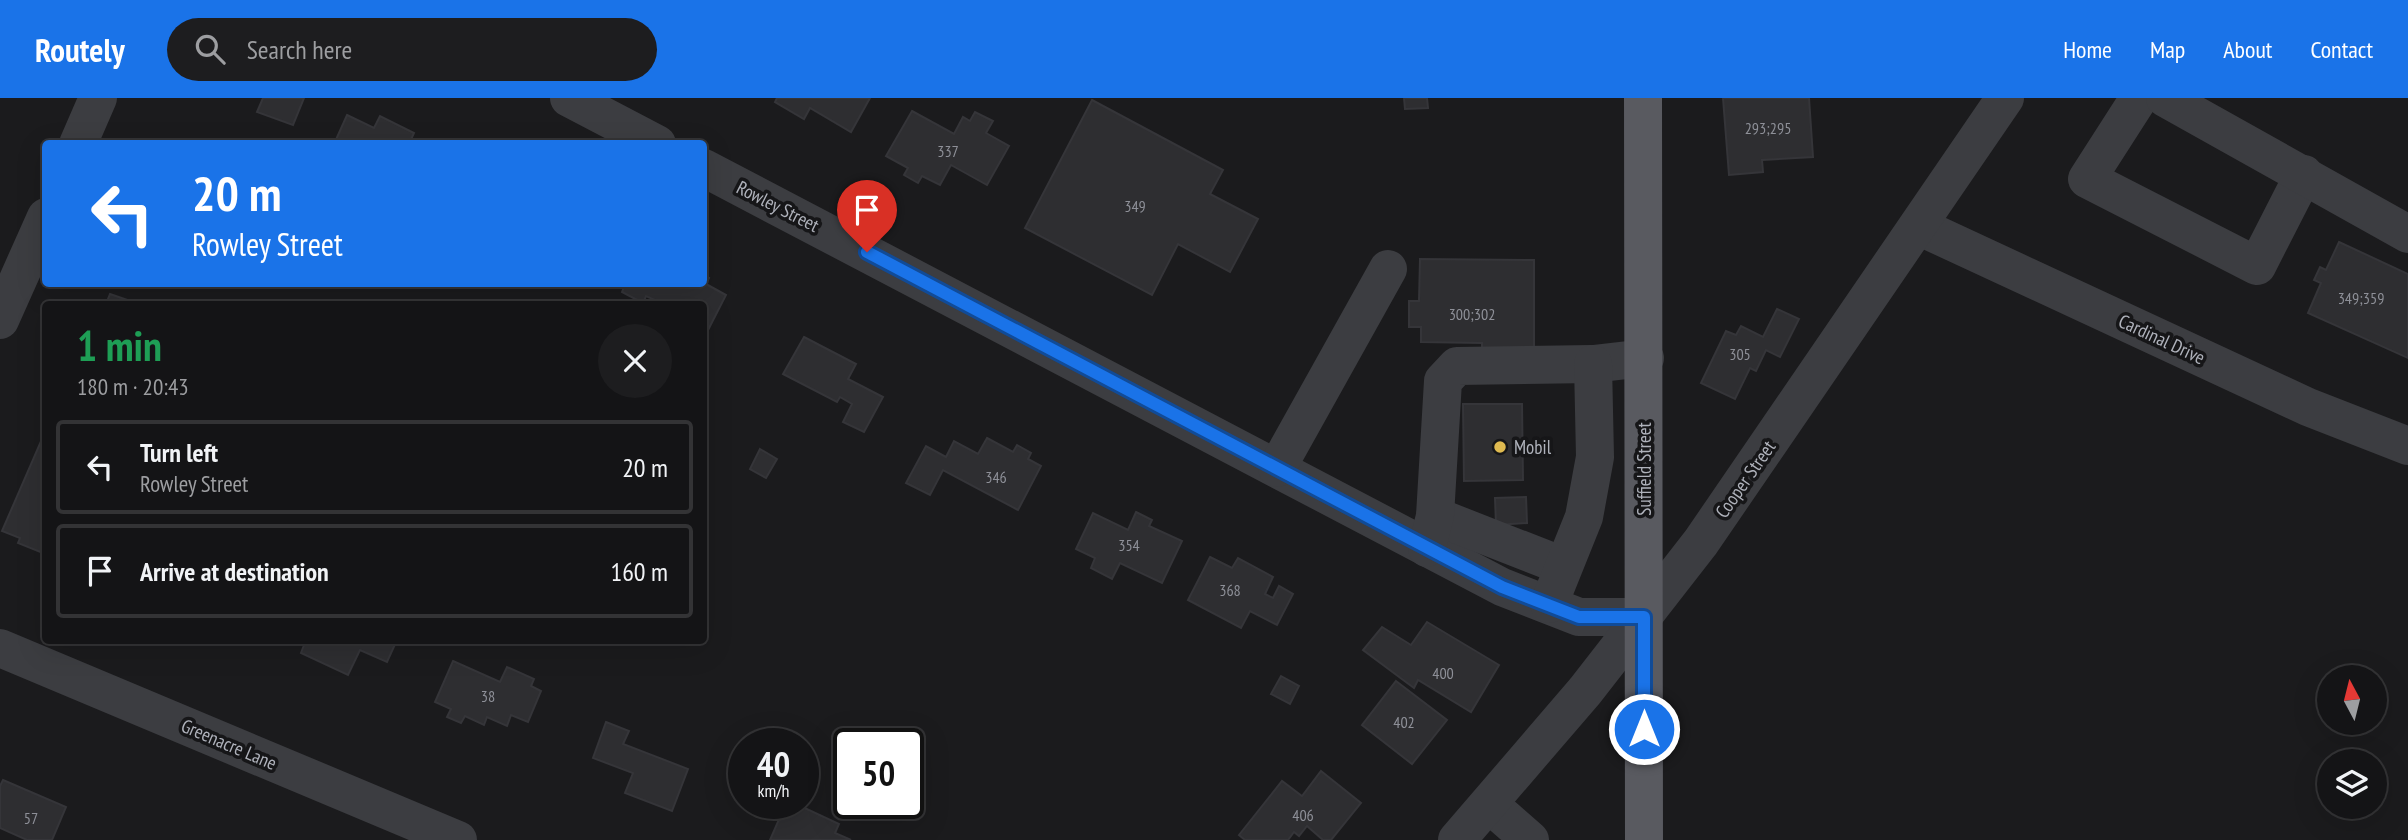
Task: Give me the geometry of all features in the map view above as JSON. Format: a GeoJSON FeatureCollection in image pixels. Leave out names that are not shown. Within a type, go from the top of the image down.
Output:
{"type":"FeatureCollection","features":[{"type":"Feature","properties":{"kind":"main road","name":"Suffield Street"},"geometry":{"type":"LineString","coordinates":[[1643,98],[1644,840]]}},
{"type":"Feature","properties":{"kind":"street"},"geometry":{"type":"LineString","coordinates":[[80,140],[98,98]]}},
{"type":"Feature","properties":{"kind":"street"},"geometry":{"type":"LineString","coordinates":[[569,98],[649,140]]}},
{"type":"Feature","properties":{"kind":"street","name":"Cooper Street"},"geometry":{"type":"LineString","coordinates":[[1457,840],[1644,617],[1742,485],[2005,98]]}},
{"type":"Feature","properties":{"kind":"street"},"geometry":{"type":"LineString","coordinates":[[2139,98],[2087,179],[2257,266],[2304,174]]}},
{"type":"Feature","properties":{"kind":"street"},"geometry":{"type":"LineString","coordinates":[[2165,98],[2408,234]]}},
{"type":"Feature","properties":{"kind":"street","name":"Rowley Street"},"geometry":{"type":"LineString","coordinates":[[707,170],[1277,468],[1431,532],[1502,587],[1579,617],[1644,617]]}},
{"type":"Feature","properties":{"kind":"street"},"geometry":{"type":"LineString","coordinates":[[0,320],[42,226]]}},
{"type":"Feature","properties":{"kind":"street","name":"Cardinal Drive"},"geometry":{"type":"LineString","coordinates":[[1918,226],[2308,407],[2408,446]]}},
{"type":"Feature","properties":{"kind":"street"},"geometry":{"type":"LineString","coordinates":[[1277,468],[1388,269]]}},
{"type":"Feature","properties":{"kind":"street"},"geometry":{"type":"LineString","coordinates":[[1563,566],[1431,532],[1443,382],[1457,366],[1593,364],[1645,359]]}},
{"type":"Feature","properties":{"kind":"street"},"geometry":{"type":"LineString","coordinates":[[1549,604],[1584,517],[1595,457],[1593,364]]}},
{"type":"Feature","properties":{"kind":"street","name":"Greenacre Lane"},"geometry":{"type":"LineString","coordinates":[[0,648],[458,840]]}},
{"type":"Feature","properties":{"kind":"street"},"geometry":{"type":"LineString","coordinates":[[1489,804],[1530,840]]}},
{"type":"Feature","properties":{"kind":"building"},"geometry":{"type":"Polygon","coordinates":[[[263,98],[304,98],[293,125],[257,112],[263,98]]]}},
{"type":"Feature","properties":{"kind":"building"},"geometry":{"type":"Polygon","coordinates":[[[777,98],[870,98],[851,132],[810,108],[804,119],[775,102],[777,98]]]}},
{"type":"Feature","properties":{"kind":"building"},"geometry":{"type":"Polygon","coordinates":[[[1404,98],[1427,98],[1428,108],[1405,109],[1404,98]]]}},
{"type":"Feature","properties":{"kind":"building"},"geometry":{"type":"Polygon","coordinates":[[[1723,98],[1809,98],[1813,157],[1762,160],[1763,172],[1729,175],[1723,98]]]}},
{"type":"Feature","properties":{"kind":"building"},"geometry":{"type":"Polygon","coordinates":[[[1092,100],[1223,170],[1210,194],[1258,219],[1230,272],[1178,244],[1152,295],[1025,228],[1092,100]]]}},
{"type":"Feature","properties":{"kind":"building"},"geometry":{"type":"Polygon","coordinates":[[[912,111],[954,134],[963,117],[970,121],[975,112],[993,121],[986,133],[1009,146],[987,185],[951,165],[940,185],[922,176],[918,183],[904,175],[908,168],[886,156],[912,111]]]}},
{"type":"Feature","properties":{"kind":"building"},"geometry":{"type":"Polygon","coordinates":[[[347,115],[374,128],[380,116],[414,133],[411,140],[336,140],[347,115]]]}},
{"type":"Feature","properties":{"kind":"building"},"geometry":{"type":"Polygon","coordinates":[[[2339,242],[2408,274],[2408,358],[2308,313],[2321,283],[2314,280],[2320,267],[2326,270],[2339,242]]]}},
{"type":"Feature","properties":{"kind":"building"},"geometry":{"type":"Polygon","coordinates":[[[1420,259],[1534,260],[1534,350],[1482,350],[1482,343],[1421,342],[1421,327],[1409,327],[1409,301],[1419,301],[1420,259]]]}},
{"type":"Feature","properties":{"kind":"building"},"geometry":{"type":"Polygon","coordinates":[[[707,285],[726,295],[707,332],[707,301],[654,301],[646,296],[644,301],[639,301],[622,292],[624,287],[707,287],[707,285]]]}},
{"type":"Feature","properties":{"kind":"building"},"geometry":{"type":"Polygon","coordinates":[[[110,294],[130,301],[107,301],[110,294]]]}},
{"type":"Feature","properties":{"kind":"building"},"geometry":{"type":"Polygon","coordinates":[[[1777,309],[1799,319],[1780,357],[1766,350],[1756,371],[1750,368],[1735,399],[1701,383],[1726,331],[1736,335],[1741,326],[1763,337],[1777,309]]]}},
{"type":"Feature","properties":{"kind":"building"},"geometry":{"type":"Polygon","coordinates":[[[804,337],[856,364],[848,379],[883,397],[864,432],[843,422],[852,404],[840,397],[837,402],[783,374],[804,337]]]}},
{"type":"Feature","properties":{"kind":"building"},"geometry":{"type":"Polygon","coordinates":[[[1463,404],[1522,404],[1523,480],[1464,481],[1463,404]]]}},
{"type":"Feature","properties":{"kind":"building"},"geometry":{"type":"Polygon","coordinates":[[[987,438],[1013,452],[1017,445],[1031,453],[1028,459],[1041,466],[1018,510],[943,470],[930,495],[906,483],[926,446],[946,457],[954,441],[978,454],[987,438]]]}},
{"type":"Feature","properties":{"kind":"building"},"geometry":{"type":"Polygon","coordinates":[[[42,439],[42,553],[18,543],[20,538],[2,531],[42,439]]]}},
{"type":"Feature","properties":{"kind":"building"},"geometry":{"type":"Polygon","coordinates":[[[760,449],[777,459],[766,478],[750,469],[760,449]]]}},
{"type":"Feature","properties":{"kind":"building"},"geometry":{"type":"Polygon","coordinates":[[[1526,497],[1527,523],[1496,525],[1495,498],[1526,497]]]}},
{"type":"Feature","properties":{"kind":"building"},"geometry":{"type":"Polygon","coordinates":[[[1136,512],[1152,520],[1149,526],[1182,541],[1162,583],[1120,563],[1112,579],[1091,568],[1095,558],[1076,549],[1093,513],[1128,530],[1136,512]]]}},
{"type":"Feature","properties":{"kind":"building"},"geometry":{"type":"Polygon","coordinates":[[[1210,557],[1232,568],[1238,558],[1273,577],[1265,594],[1273,598],[1279,586],[1293,594],[1277,625],[1250,611],[1241,628],[1188,600],[1210,557]]]}},
{"type":"Feature","properties":{"kind":"building"},"geometry":{"type":"Polygon","coordinates":[[[1427,622],[1499,665],[1471,712],[1418,680],[1414,688],[1363,650],[1382,627],[1411,645],[1427,622]]]}},
{"type":"Feature","properties":{"kind":"building"},"geometry":{"type":"Polygon","coordinates":[[[304,644],[395,644],[387,662],[360,650],[348,675],[301,653],[304,644]]]}},
{"type":"Feature","properties":{"kind":"building"},"geometry":{"type":"Polygon","coordinates":[[[453,661],[500,682],[507,667],[534,679],[531,686],[541,691],[528,722],[511,715],[507,726],[487,717],[484,725],[465,716],[461,723],[447,717],[451,709],[435,702],[453,661]]]}},
{"type":"Feature","properties":{"kind":"building"},"geometry":{"type":"Polygon","coordinates":[[[1281,676],[1299,686],[1290,704],[1271,694],[1281,676]]]}},
{"type":"Feature","properties":{"kind":"building"},"geometry":{"type":"Polygon","coordinates":[[[1396,681],[1447,720],[1412,764],[1362,725],[1396,681]]]}},
{"type":"Feature","properties":{"kind":"building"},"geometry":{"type":"Polygon","coordinates":[[[606,722],[629,731],[623,744],[688,769],[672,811],[625,793],[633,773],[593,758],[606,722]]]}},
{"type":"Feature","properties":{"kind":"building"},"geometry":{"type":"Polygon","coordinates":[[[1321,771],[1361,803],[1331,840],[1323,840],[1307,826],[1299,836],[1294,832],[1288,840],[1245,840],[1239,835],[1282,781],[1302,796],[1321,771]]]}},
{"type":"Feature","properties":{"kind":"building"},"geometry":{"type":"Polygon","coordinates":[[[3,780],[66,807],[52,840],[27,840],[0,828],[0,786],[3,780]]]}},
{"type":"Feature","properties":{"kind":"building"},"geometry":{"type":"Polygon","coordinates":[[[819,815],[839,824],[835,833],[851,840],[770,840],[779,819],[819,819],[819,815]]]}},
{"type":"Feature","properties":{"kind":"place","name":"Mobil"},"geometry":{"type":"Point","coordinates":[1500,447]}},
{"type":"Feature","properties":{"kind":"route"},"geometry":{"type":"LineString","coordinates":[[867,252],[1502,587],[1579,617],[1644,617],[1644,729]]}}]}
